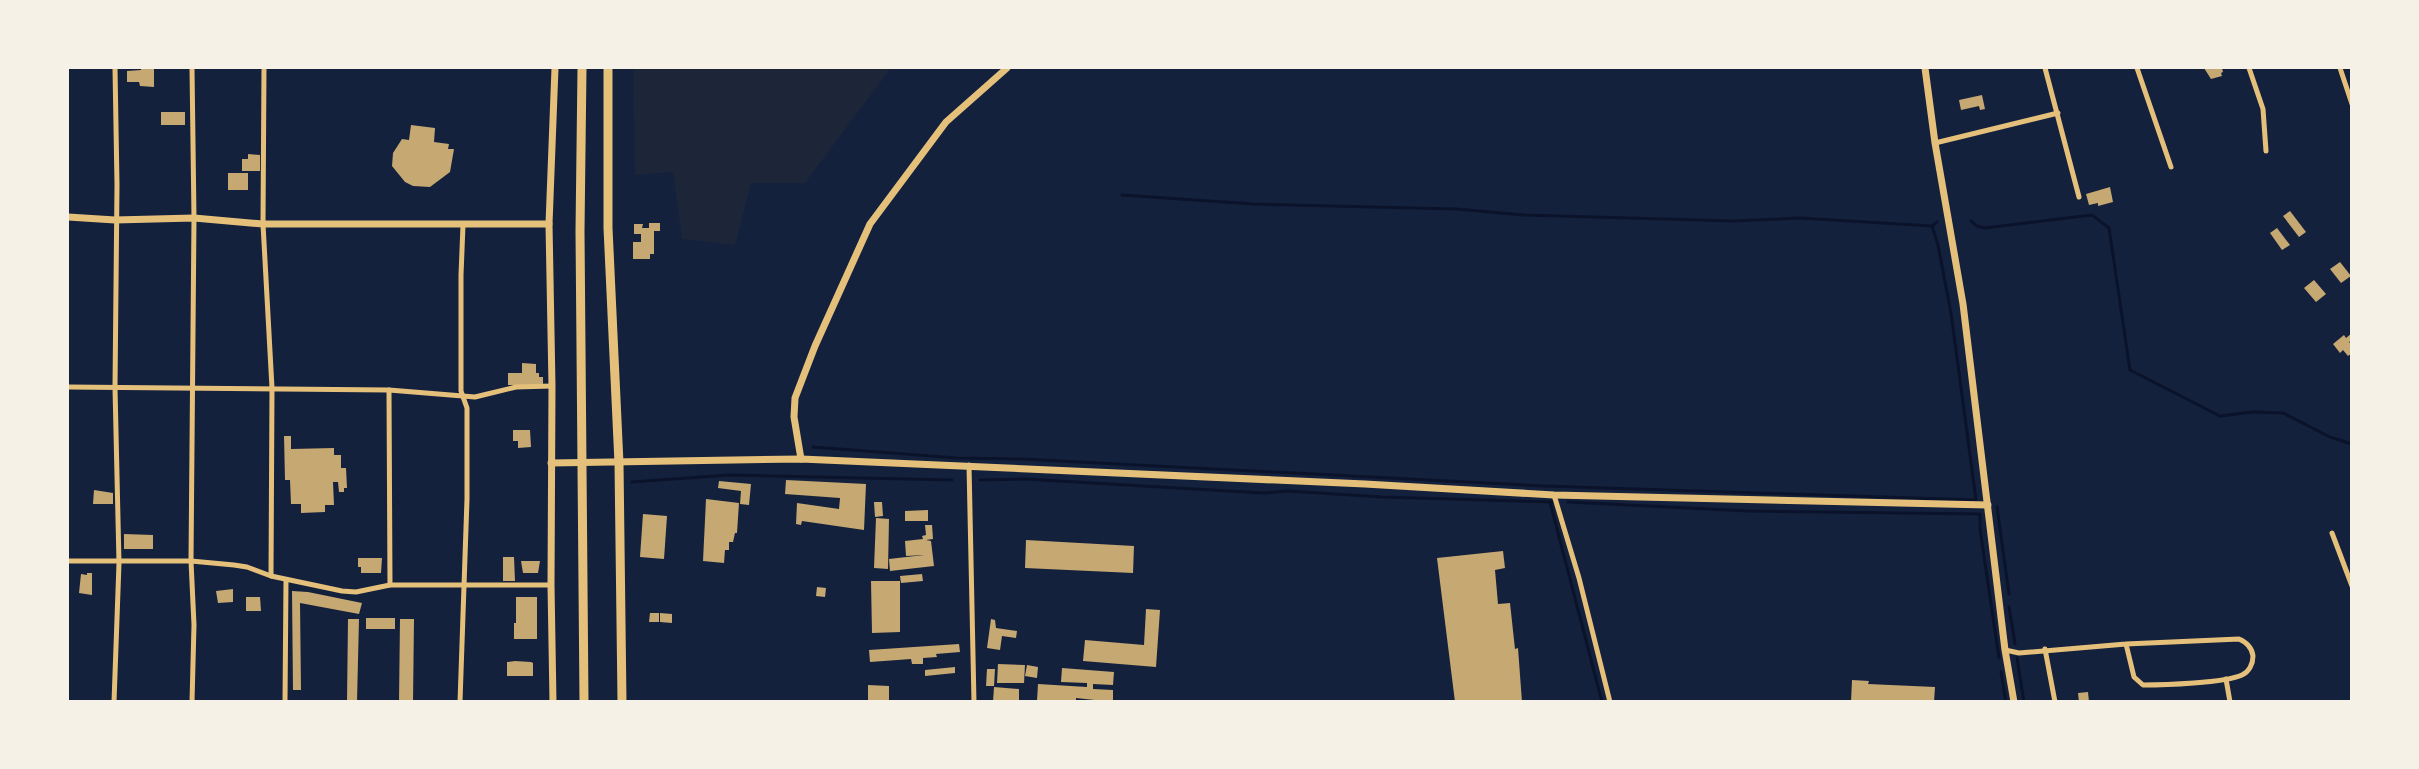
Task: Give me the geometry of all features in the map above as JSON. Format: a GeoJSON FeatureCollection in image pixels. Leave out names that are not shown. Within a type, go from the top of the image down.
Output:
{"type":"FeatureCollection","features":[{"type":"Feature","properties":{"kind":"highway"},"geometry":{"type":"LineString","coordinates":[[582,68],[580,231],[584,702]]}},
{"type":"Feature","properties":{"kind":"highway"},"geometry":{"type":"LineString","coordinates":[[608,68],[608,228],[619,463],[622,702]]}},
{"type":"Feature","properties":{"kind":"street"},"geometry":{"type":"LineString","coordinates":[[114,702],[118,562],[115,388],[117,184],[115,68]]}},
{"type":"Feature","properties":{"kind":"street"},"geometry":{"type":"LineString","coordinates":[[192,68],[194,218],[192,702]]}},
{"type":"Feature","properties":{"kind":"street"},"geometry":{"type":"LineString","coordinates":[[264,68],[263,224],[272,388],[271,576]]}},
{"type":"Feature","properties":{"kind":"street"},"geometry":{"type":"LineString","coordinates":[[553,702],[549,224],[555,68]]}},
{"type":"Feature","properties":{"kind":"street"},"geometry":{"type":"LineString","coordinates":[[801,459],[794,417],[795,398],[870,224],[946,122],[1007,68]]}},
{"type":"Feature","properties":{"kind":"street"},"geometry":{"type":"LineString","coordinates":[[1925,68],[1935,143],[1963,304],[2005,650],[2014,702]]}},
{"type":"Feature","properties":{"kind":"street"},"geometry":{"type":"LineString","coordinates":[[2045,68],[2079,197]]}},
{"type":"Feature","properties":{"kind":"street"},"geometry":{"type":"LineString","coordinates":[[2137,68],[2171,167]]}},
{"type":"Feature","properties":{"kind":"street"},"geometry":{"type":"LineString","coordinates":[[2249,68],[2264,109],[2266,151]]}},
{"type":"Feature","properties":{"kind":"street"},"geometry":{"type":"LineString","coordinates":[[2340,68],[2352,104]]}},
{"type":"Feature","properties":{"kind":"street"},"geometry":{"type":"LineString","coordinates":[[1935,143],[2058,113]]}},
{"type":"Feature","properties":{"kind":"street"},"geometry":{"type":"LineString","coordinates":[[68,217],[115,220],[194,218],[263,224],[549,224]]}},
{"type":"Feature","properties":{"kind":"street"},"geometry":{"type":"LineString","coordinates":[[460,702],[460,648],[466,585],[464,567],[467,499],[467,408],[461,395],[461,275],[464,225]]}},
{"type":"Feature","properties":{"kind":"street"},"geometry":{"type":"LineString","coordinates":[[68,387],[389,390],[479,397],[516,387],[552,386]]}},
{"type":"Feature","properties":{"kind":"street"},"geometry":{"type":"LineString","coordinates":[[389,390],[390,585]]}},
{"type":"Feature","properties":{"kind":"street"},"geometry":{"type":"LineString","coordinates":[[551,462],[581,460],[619,463],[801,459],[969,465],[1554,495],[1988,505]]}},
{"type":"Feature","properties":{"kind":"street"},"geometry":{"type":"LineString","coordinates":[[969,465],[974,702]]}},
{"type":"Feature","properties":{"kind":"street"},"geometry":{"type":"LineString","coordinates":[[1554,495],[1579,578],[1610,702]]}},
{"type":"Feature","properties":{"kind":"street"},"geometry":{"type":"LineString","coordinates":[[2332,533],[2352,586]]}},
{"type":"Feature","properties":{"kind":"street"},"geometry":{"type":"LineString","coordinates":[[68,561],[191,561],[247,567],[286,580],[356,592],[390,585],[551,585]]}},
{"type":"Feature","properties":{"kind":"street"},"geometry":{"type":"LineString","coordinates":[[285,702],[286,580]]}},
{"type":"Feature","properties":{"kind":"street"},"geometry":{"type":"LineString","coordinates":[[2005,650],[2019,652],[2126,644],[2239,639],[2252,651],[2252,663],[2246,673],[2226,679],[2143,685],[2134,677],[2126,644]]}},
{"type":"Feature","properties":{"kind":"street"},"geometry":{"type":"LineString","coordinates":[[2045,649],[2055,702]]}},
{"type":"Feature","properties":{"kind":"street"},"geometry":{"type":"LineString","coordinates":[[2226,679],[2230,702]]}},
{"type":"Feature","properties":{"kind":"shaded area"},"geometry":{"type":"Polygon","coordinates":[[[633,68],[891,68],[805,183],[751,183],[735,245],[682,239],[673,172],[635,175],[633,68]]]}},
{"type":"Feature","properties":{"kind":"building"},"geometry":{"type":"Polygon","coordinates":[[[2204,68],[2222,68],[2222,76],[2211,79],[2204,68]]]}},
{"type":"Feature","properties":{"kind":"building"},"geometry":{"type":"Polygon","coordinates":[[[154,69],[154,87],[140,86],[139,82],[127,82],[127,71],[154,69]]]}},
{"type":"Feature","properties":{"kind":"building"},"geometry":{"type":"Polygon","coordinates":[[[1982,95],[1985,109],[1980,110],[1979,106],[1961,110],[1959,100],[1982,95]]]}},
{"type":"Feature","properties":{"kind":"building"},"geometry":{"type":"Polygon","coordinates":[[[161,112],[185,112],[185,125],[161,125],[161,112]]]}},
{"type":"Feature","properties":{"kind":"building"},"geometry":{"type":"Polygon","coordinates":[[[411,125],[435,128],[434,142],[449,144],[448,149],[454,149],[450,172],[430,187],[413,186],[405,182],[392,166],[393,153],[402,139],[409,140],[411,125]]]}},
{"type":"Feature","properties":{"kind":"building"},"geometry":{"type":"Polygon","coordinates":[[[248,154],[260,155],[260,171],[242,171],[242,159],[248,159],[248,154]]]}},
{"type":"Feature","properties":{"kind":"building"},"geometry":{"type":"Polygon","coordinates":[[[228,173],[248,173],[248,190],[228,190],[228,173]]]}},
{"type":"Feature","properties":{"kind":"building"},"geometry":{"type":"Polygon","coordinates":[[[2110,187],[2113,202],[2098,206],[2098,203],[2089,205],[2086,194],[2110,187]]]}},
{"type":"Feature","properties":{"kind":"building"},"geometry":{"type":"Polygon","coordinates":[[[2290,211],[2306,232],[2299,237],[2283,216],[2290,211]]]}},
{"type":"Feature","properties":{"kind":"building"},"geometry":{"type":"Polygon","coordinates":[[[649,223],[660,223],[660,231],[654,231],[654,254],[650,254],[650,259],[633,259],[633,242],[641,242],[641,234],[634,234],[634,224],[643,224],[642,228],[649,228],[649,223]]]}},
{"type":"Feature","properties":{"kind":"building"},"geometry":{"type":"Polygon","coordinates":[[[2277,228],[2290,245],[2282,250],[2270,233],[2277,228]]]}},
{"type":"Feature","properties":{"kind":"building"},"geometry":{"type":"Polygon","coordinates":[[[2340,262],[2351,276],[2341,283],[2330,269],[2340,262]]]}},
{"type":"Feature","properties":{"kind":"building"},"geometry":{"type":"Polygon","coordinates":[[[2314,280],[2326,294],[2316,302],[2304,288],[2314,280]]]}},
{"type":"Feature","properties":{"kind":"building"},"geometry":{"type":"Polygon","coordinates":[[[2352,333],[2352,340],[2349,342],[2352,345],[2352,353],[2348,356],[2343,350],[2340,353],[2333,344],[2344,335],[2346,338],[2352,333]]]}},
{"type":"Feature","properties":{"kind":"building"},"geometry":{"type":"Polygon","coordinates":[[[522,363],[536,364],[536,373],[539,373],[539,377],[543,377],[543,385],[508,385],[508,373],[522,373],[522,363]]]}},
{"type":"Feature","properties":{"kind":"building"},"geometry":{"type":"Polygon","coordinates":[[[513,430],[530,430],[531,447],[518,448],[518,441],[513,441],[513,430]]]}},
{"type":"Feature","properties":{"kind":"building"},"geometry":{"type":"Polygon","coordinates":[[[284,436],[291,436],[291,449],[334,448],[334,455],[341,455],[341,468],[346,468],[347,488],[344,488],[344,492],[339,492],[338,482],[333,482],[334,505],[325,505],[325,512],[301,513],[301,504],[291,504],[290,480],[285,480],[284,436]]]}},
{"type":"Feature","properties":{"kind":"building"},"geometry":{"type":"Polygon","coordinates":[[[786,480],[866,484],[864,530],[802,521],[801,525],[796,524],[797,503],[839,509],[840,498],[785,494],[786,480]]]}},
{"type":"Feature","properties":{"kind":"building"},"geometry":{"type":"Polygon","coordinates":[[[719,481],[751,484],[749,505],[740,504],[741,491],[718,488],[719,481]]]}},
{"type":"Feature","properties":{"kind":"building"},"geometry":{"type":"Polygon","coordinates":[[[94,490],[113,493],[113,504],[93,504],[94,490]]]}},
{"type":"Feature","properties":{"kind":"building"},"geometry":{"type":"Polygon","coordinates":[[[706,499],[739,503],[737,533],[735,533],[733,542],[729,542],[729,550],[725,550],[724,563],[703,561],[706,499]]]}},
{"type":"Feature","properties":{"kind":"building"},"geometry":{"type":"Polygon","coordinates":[[[874,502],[882,502],[883,516],[875,517],[874,502]]]}},
{"type":"Feature","properties":{"kind":"building"},"geometry":{"type":"Polygon","coordinates":[[[928,510],[928,521],[905,521],[905,511],[928,510]]]}},
{"type":"Feature","properties":{"kind":"building"},"geometry":{"type":"Polygon","coordinates":[[[643,514],[667,516],[664,559],[640,557],[643,514]]]}},
{"type":"Feature","properties":{"kind":"building"},"geometry":{"type":"Polygon","coordinates":[[[876,518],[889,519],[888,569],[874,568],[876,518]]]}},
{"type":"Feature","properties":{"kind":"building"},"geometry":{"type":"Polygon","coordinates":[[[925,525],[932,525],[933,539],[926,540],[931,541],[934,566],[890,571],[889,559],[924,555],[906,556],[905,541],[923,539],[922,536],[926,535],[925,525]]]}},
{"type":"Feature","properties":{"kind":"building"},"geometry":{"type":"Polygon","coordinates":[[[124,534],[153,535],[153,549],[124,549],[124,534]]]}},
{"type":"Feature","properties":{"kind":"building"},"geometry":{"type":"Polygon","coordinates":[[[1026,540],[1134,546],[1133,573],[1025,568],[1026,540]]]}},
{"type":"Feature","properties":{"kind":"building"},"geometry":{"type":"Polygon","coordinates":[[[1503,551],[1505,568],[1495,570],[1498,604],[1510,603],[1515,649],[1518,648],[1522,702],[1455,702],[1437,558],[1503,551]]]}},
{"type":"Feature","properties":{"kind":"building"},"geometry":{"type":"Polygon","coordinates":[[[503,557],[514,557],[515,581],[503,581],[503,557]]]}},
{"type":"Feature","properties":{"kind":"building"},"geometry":{"type":"Polygon","coordinates":[[[358,558],[382,558],[381,573],[361,573],[358,558]]]}},
{"type":"Feature","properties":{"kind":"building"},"geometry":{"type":"Polygon","coordinates":[[[521,561],[540,561],[538,573],[523,573],[521,561]]]}},
{"type":"Feature","properties":{"kind":"building"},"geometry":{"type":"Polygon","coordinates":[[[87,573],[92,573],[92,595],[79,593],[81,574],[87,575],[87,573]]]}},
{"type":"Feature","properties":{"kind":"building"},"geometry":{"type":"Polygon","coordinates":[[[922,574],[923,581],[901,583],[900,576],[922,574]]]}},
{"type":"Feature","properties":{"kind":"building"},"geometry":{"type":"Polygon","coordinates":[[[871,581],[900,581],[900,632],[872,633],[871,581]]]}},
{"type":"Feature","properties":{"kind":"building"},"geometry":{"type":"Polygon","coordinates":[[[817,587],[826,588],[825,597],[816,596],[817,587]]]}},
{"type":"Feature","properties":{"kind":"building"},"geometry":{"type":"Polygon","coordinates":[[[233,589],[233,602],[218,603],[216,591],[233,589]]]}},
{"type":"Feature","properties":{"kind":"building"},"geometry":{"type":"Polygon","coordinates":[[[292,591],[362,603],[359,614],[300,603],[301,690],[293,690],[292,591]]]}},
{"type":"Feature","properties":{"kind":"building"},"geometry":{"type":"Polygon","coordinates":[[[246,597],[260,597],[261,611],[246,611],[246,597]]]}},
{"type":"Feature","properties":{"kind":"building"},"geometry":{"type":"Polygon","coordinates":[[[516,597],[537,597],[537,639],[514,639],[516,597]]]}},
{"type":"Feature","properties":{"kind":"building"},"geometry":{"type":"Polygon","coordinates":[[[1146,609],[1160,610],[1156,667],[1083,661],[1085,640],[1144,645],[1146,609]]]}},
{"type":"Feature","properties":{"kind":"building"},"geometry":{"type":"Polygon","coordinates":[[[650,613],[659,613],[659,622],[649,622],[650,613]]]}},
{"type":"Feature","properties":{"kind":"building"},"geometry":{"type":"Polygon","coordinates":[[[660,613],[672,614],[672,623],[660,622],[660,613]]]}},
{"type":"Feature","properties":{"kind":"building"},"geometry":{"type":"Polygon","coordinates":[[[366,618],[395,618],[395,629],[366,629],[366,618]]]}},
{"type":"Feature","properties":{"kind":"building"},"geometry":{"type":"Polygon","coordinates":[[[348,619],[359,619],[357,702],[347,702],[348,619]]]}},
{"type":"Feature","properties":{"kind":"building"},"geometry":{"type":"Polygon","coordinates":[[[400,619],[414,619],[413,702],[399,702],[400,619]]]}},
{"type":"Feature","properties":{"kind":"building"},"geometry":{"type":"Polygon","coordinates":[[[991,619],[995,620],[996,628],[1017,631],[1016,638],[1002,636],[1000,650],[987,648],[991,619]]]}},
{"type":"Feature","properties":{"kind":"building"},"geometry":{"type":"Polygon","coordinates":[[[959,644],[960,652],[936,654],[937,657],[923,658],[923,664],[912,664],[911,659],[870,662],[869,650],[959,644]]]}},
{"type":"Feature","properties":{"kind":"building"},"geometry":{"type":"Polygon","coordinates":[[[507,662],[533,663],[533,676],[507,676],[507,662]]]}},
{"type":"Feature","properties":{"kind":"building"},"geometry":{"type":"Polygon","coordinates":[[[998,664],[1025,665],[1024,683],[997,683],[998,664]]]}},
{"type":"Feature","properties":{"kind":"building"},"geometry":{"type":"Polygon","coordinates":[[[1027,665],[1038,667],[1037,678],[1025,676],[1027,665]]]}},
{"type":"Feature","properties":{"kind":"building"},"geometry":{"type":"Polygon","coordinates":[[[955,667],[955,673],[925,676],[925,670],[955,667]]]}},
{"type":"Feature","properties":{"kind":"building"},"geometry":{"type":"Polygon","coordinates":[[[1062,668],[1114,672],[1113,685],[1093,684],[1093,689],[1113,690],[1113,702],[1076,698],[1076,702],[1037,701],[1038,684],[1087,687],[1087,683],[1061,682],[1062,668]]]}},
{"type":"Feature","properties":{"kind":"building"},"geometry":{"type":"Polygon","coordinates":[[[987,669],[995,669],[994,686],[986,686],[987,669]]]}},
{"type":"Feature","properties":{"kind":"building"},"geometry":{"type":"Polygon","coordinates":[[[1852,680],[1869,681],[1868,684],[1935,687],[1934,702],[1851,702],[1852,680]]]}},
{"type":"Feature","properties":{"kind":"building"},"geometry":{"type":"Polygon","coordinates":[[[868,685],[889,686],[889,702],[868,702],[868,685]]]}},
{"type":"Feature","properties":{"kind":"building"},"geometry":{"type":"Polygon","coordinates":[[[994,687],[1019,689],[1019,702],[993,702],[994,687]]]}},
{"type":"Feature","properties":{"kind":"building"},"geometry":{"type":"Polygon","coordinates":[[[2088,692],[2089,702],[2079,702],[2078,693],[2088,692]]]}},
{"type":"Feature","properties":{"kind":"waterway"},"geometry":{"type":"LineString","coordinates":[[1122,195],[1253,204],[1456,209],[1524,215],[1733,221],[1800,218],[1932,226],[1937,222]]}},
{"type":"Feature","properties":{"kind":"waterway"},"geometry":{"type":"LineString","coordinates":[[1971,221],[1985,228],[2092,215],[2109,228],[2130,370],[2220,416],[2253,412],[2283,413],[2330,437],[2352,444]]}},
{"type":"Feature","properties":{"kind":"waterway"},"geometry":{"type":"LineString","coordinates":[[813,447],[957,458],[1022,459],[1545,486],[1976,500],[1951,313],[1938,245],[1932,226]]}},
{"type":"Feature","properties":{"kind":"waterway"},"geometry":{"type":"LineString","coordinates":[[632,482],[729,475],[952,480]]}},
{"type":"Feature","properties":{"kind":"waterway"},"geometry":{"type":"LineString","coordinates":[[980,480],[1024,479],[1263,493],[1287,491],[1382,497],[1554,502]]}},
{"type":"Feature","properties":{"kind":"waterway"},"geometry":{"type":"LineString","coordinates":[[1550,502],[1602,702]]}},
{"type":"Feature","properties":{"kind":"waterway"},"geometry":{"type":"LineString","coordinates":[[1568,502],[1748,511],[1980,514],[1980,529],[1999,658]]}},
{"type":"Feature","properties":{"kind":"waterway"},"geometry":{"type":"LineString","coordinates":[[1997,507],[2009,594]]}},
{"type":"Feature","properties":{"kind":"waterway"},"geometry":{"type":"LineString","coordinates":[[2009,607],[2015,644]]}},
{"type":"Feature","properties":{"kind":"waterway"},"geometry":{"type":"LineString","coordinates":[[2017,658],[2024,702]]}},
{"type":"Feature","properties":{"kind":"waterway"},"geometry":{"type":"LineString","coordinates":[[2001,672],[2006,702]]}}]}
